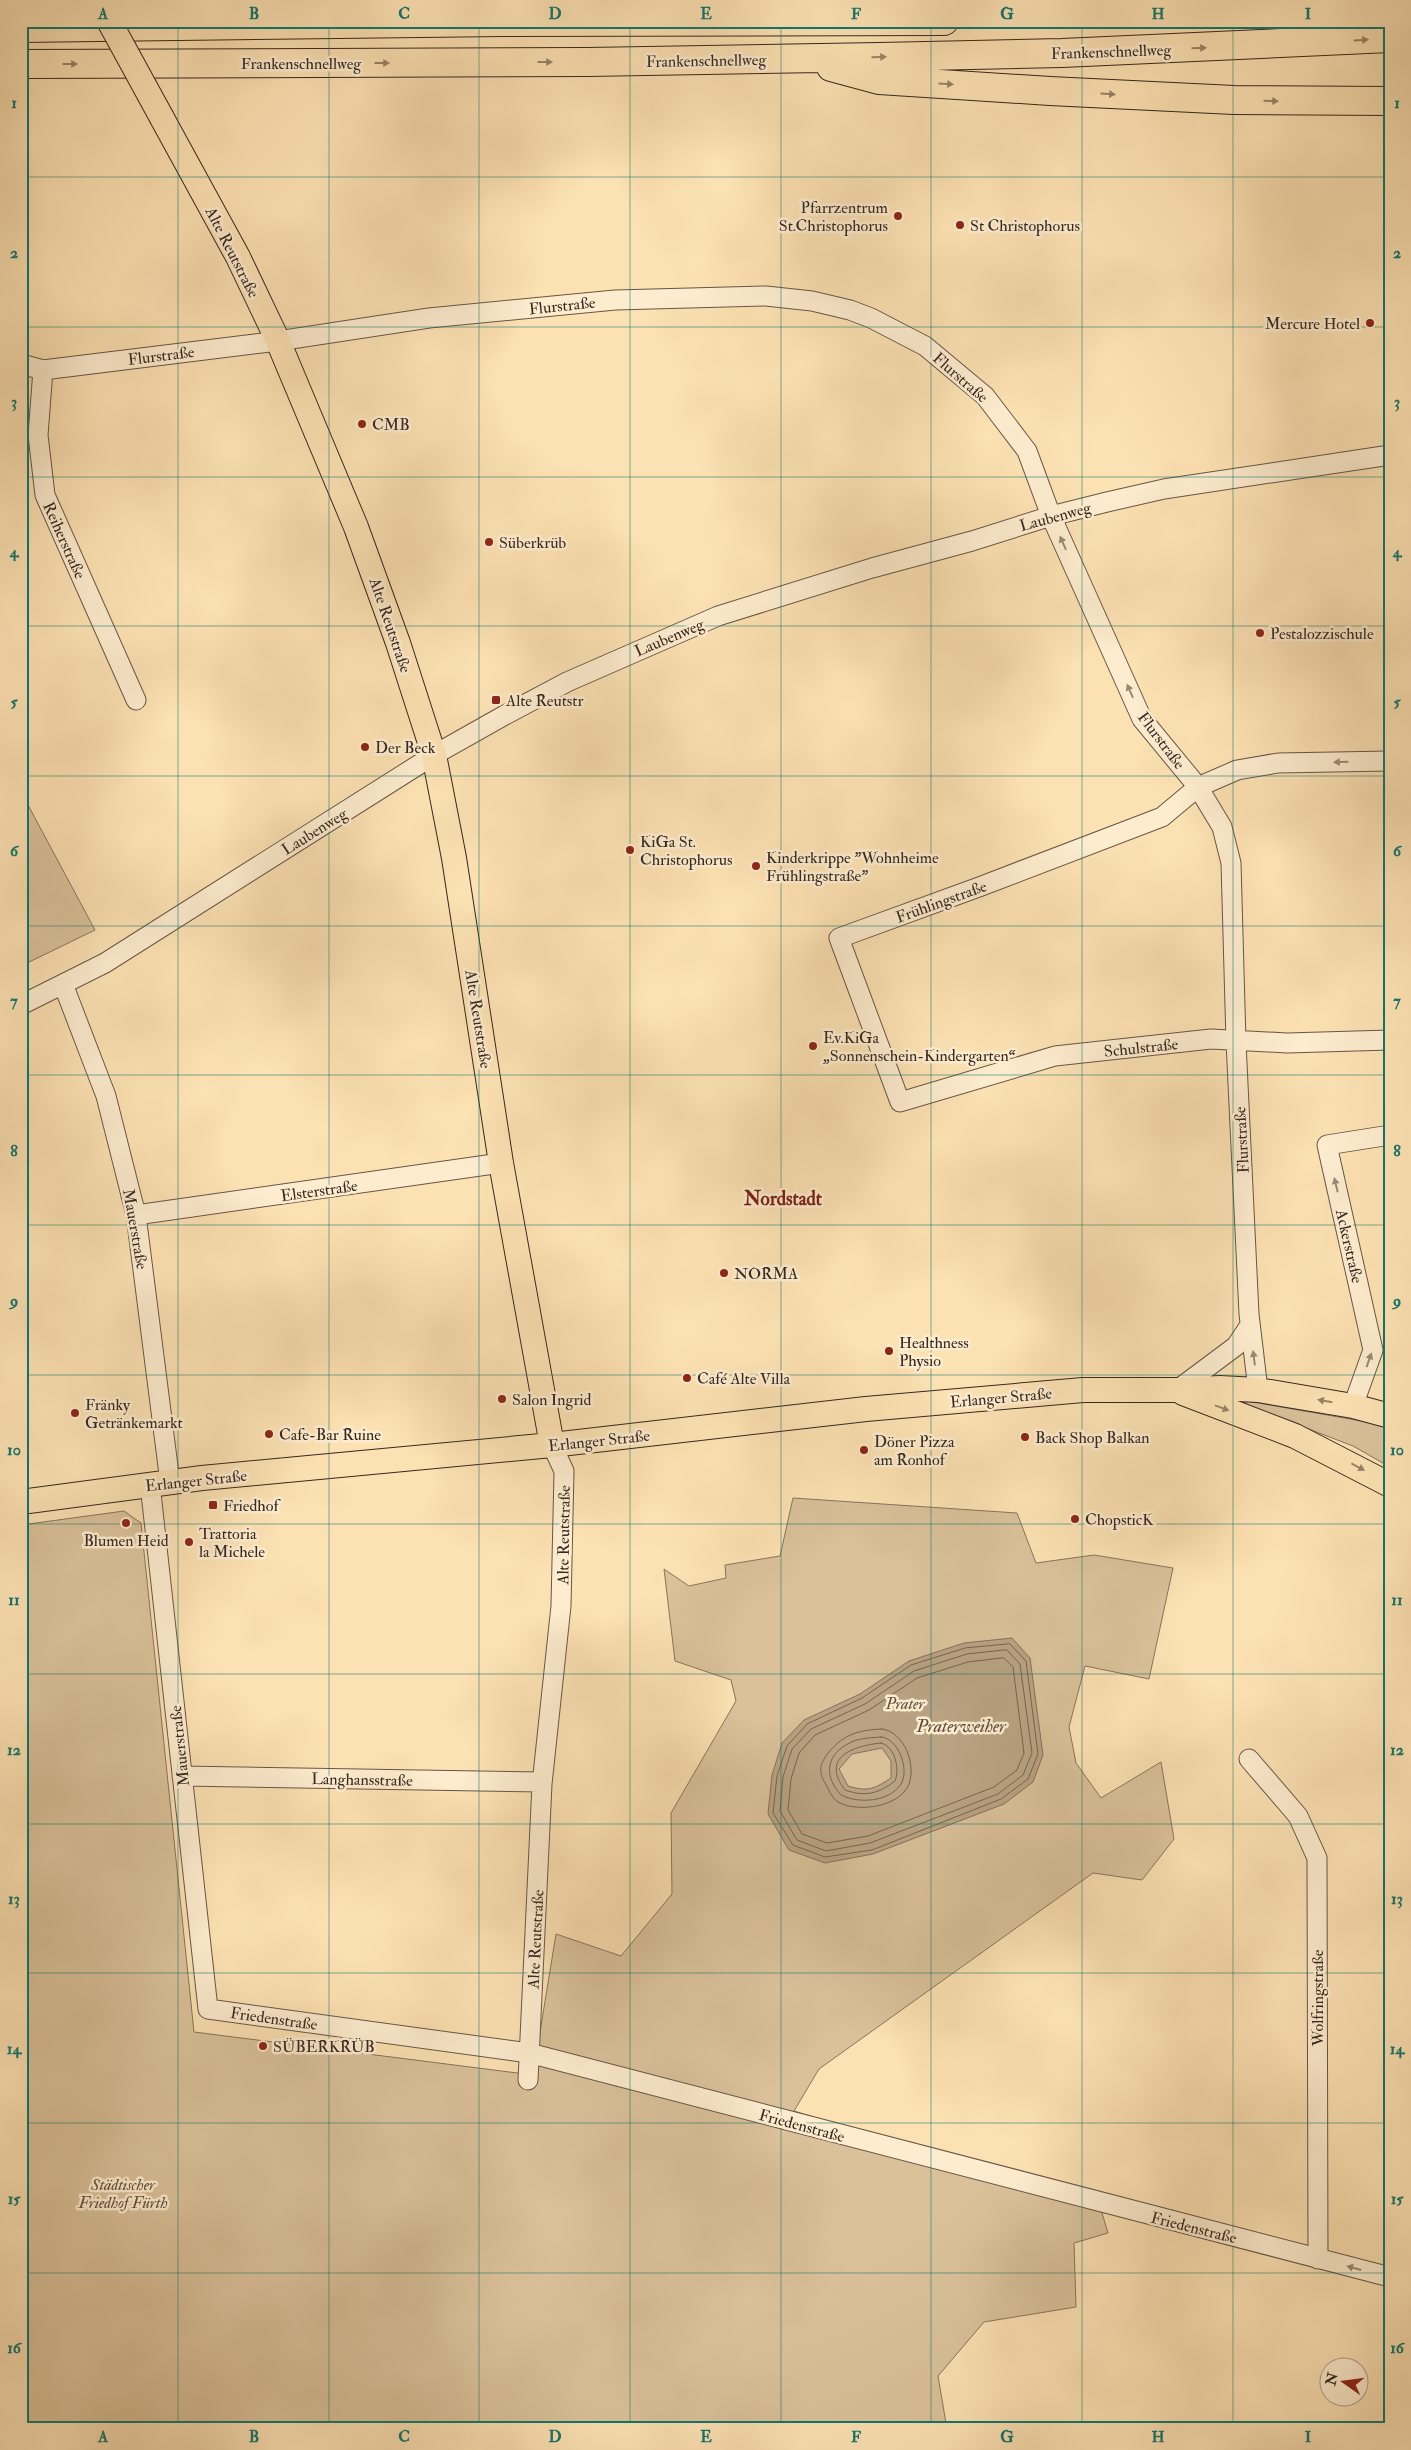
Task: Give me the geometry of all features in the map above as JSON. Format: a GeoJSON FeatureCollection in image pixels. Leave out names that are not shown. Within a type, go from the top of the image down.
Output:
{"type":"FeatureCollection","features":[{"type":"Feature","properties":{"kind":"highway"},"geometry":{"type":"LineString","coordinates":[[520,22],[524,21]]}},
{"type":"Feature","properties":{"kind":"highway"},"geometry":{"type":"LineString","coordinates":[[21,28],[520,22],[944,21]]}},
{"type":"Feature","properties":{"kind":"highway","name":"Frankenschnellweg"},"geometry":{"type":"LineString","coordinates":[[21,64],[586,62],[1062,53],[1390,38]]}},
{"type":"Feature","properties":{"kind":"highway"},"geometry":{"type":"LineString","coordinates":[[795,58],[879,80],[1234,100],[1390,102]]}},
{"type":"Feature","properties":{"kind":"main road","name":"Alte Reutstraße"},"geometry":{"type":"LineString","coordinates":[[109,21],[238,257],[278,342],[356,527],[398,643],[434,755],[454,858],[501,1163],[552,1445]]}},
{"type":"Feature","properties":{"kind":"main road","name":"Erlanger Straße"},"geometry":{"type":"LineString","coordinates":[[21,1502],[160,1483],[552,1445],[866,1410],[1083,1390],[1220,1388],[1258,1390],[1353,1406],[1390,1416]]}},
{"type":"Feature","properties":{"kind":"main road","name":"Erlanger Straße"},"geometry":{"type":"LineString","coordinates":[[1177,1390],[1295,1436],[1390,1484]]}},
{"type":"Feature","properties":{"kind":"street","name":"Flurstraße"},"geometry":{"type":"LineString","coordinates":[[21,364],[43,370],[278,342],[430,318],[614,300],[766,296],[812,301],[850,310],[871,318],[925,346],[985,396],[1027,451],[1051,516],[1142,718],[1198,787],[1222,827],[1231,863],[1236,1042],[1250,1325],[1258,1390]]}},
{"type":"Feature","properties":{"kind":"street","name":"Reiherstraße"},"geometry":{"type":"LineString","coordinates":[[43,370],[38,435],[45,495],[136,700]]}},
{"type":"Feature","properties":{"kind":"street","name":"Laubenweg"},"geometry":{"type":"LineString","coordinates":[[21,1004],[105,963],[434,755],[566,682],[718,616],[1051,516],[1164,489],[1390,455]]}},
{"type":"Feature","properties":{"kind":"street"},"geometry":{"type":"LineString","coordinates":[[1198,787],[1237,770],[1278,762],[1390,761]]}},
{"type":"Feature","properties":{"kind":"street","name":"Frühlingstraße"},"geometry":{"type":"LineString","coordinates":[[900,1102],[839,938],[1162,816],[1198,787]]}},
{"type":"Feature","properties":{"kind":"street","name":"Mauerstraße"},"geometry":{"type":"LineString","coordinates":[[63,984],[106,1096],[136,1215],[160,1483],[182,1776],[208,2009]]}},
{"type":"Feature","properties":{"kind":"street","name":"Schulstraße"},"geometry":{"type":"LineString","coordinates":[[900,1102],[1055,1056],[1211,1039],[1236,1042],[1390,1040]]}},
{"type":"Feature","properties":{"kind":"street","name":"Ackerstraße"},"geometry":{"type":"LineString","coordinates":[[1353,1406],[1373,1350],[1327,1145],[1390,1135]]}},
{"type":"Feature","properties":{"kind":"street","name":"Elsterstraße"},"geometry":{"type":"LineString","coordinates":[[136,1215],[501,1163]]}},
{"type":"Feature","properties":{"kind":"street"},"geometry":{"type":"LineString","coordinates":[[1177,1390],[1236,1346],[1250,1325]]}},
{"type":"Feature","properties":{"kind":"street","name":"Alte Reutstraße"},"geometry":{"type":"LineString","coordinates":[[528,2080],[542,1782],[561,1606],[564,1471],[552,1445]]}},
{"type":"Feature","properties":{"kind":"street","name":"Wolfringstraße"},"geometry":{"type":"LineString","coordinates":[[1249,1758],[1298,1816],[1317,1858],[1318,2259]]}},
{"type":"Feature","properties":{"kind":"street","name":"Langhansstraße"},"geometry":{"type":"LineString","coordinates":[[182,1776],[542,1782]]}},
{"type":"Feature","properties":{"kind":"street","name":"Friedenstraße"},"geometry":{"type":"LineString","coordinates":[[208,2009],[529,2053],[1390,2277]]}},
{"type":"Feature","properties":{"kind":"green space"},"geometry":{"type":"Polygon","coordinates":[[[21,792],[95,930],[21,966],[21,792]]]}},
{"type":"Feature","properties":{"kind":"green space"},"geometry":{"type":"Polygon","coordinates":[[[1247,1401],[1390,1426],[1390,1467],[1353,1446],[1246,1405],[1247,1401]]]}},
{"type":"Feature","properties":{"kind":"green space"},"geometry":{"type":"Polygon","coordinates":[[[793,1498],[1017,1513],[1036,1563],[1094,1555],[1173,1568],[1149,1679],[1085,1666],[1069,1727],[1076,1763],[1101,1798],[1161,1762],[1174,1839],[1142,1880],[1093,1873],[819,2069],[794,2111],[1099,2203],[1108,2233],[1074,2243],[1076,2307],[984,2322],[938,2376],[947,2429],[21,2429],[21,1525],[124,1511],[141,1523],[194,2032],[533,2075],[556,1934],[621,1956],[672,1894],[671,1813],[736,1701],[731,1680],[675,1661],[664,1569],[689,1586],[726,1578],[725,1565],[780,1556],[793,1498]]]}},
{"type":"Feature","properties":{"kind":"water","name":"Praterweiher"},"geometry":{"type":"Polygon","coordinates":[[[1012,1638],[1030,1658],[1043,1755],[1033,1782],[1004,1804],[873,1854],[825,1863],[789,1850],[768,1814],[772,1775],[782,1743],[804,1720],[860,1694],[909,1661],[964,1643],[1012,1638]],[[882,1748],[852,1754],[839,1769],[848,1786],[866,1789],[880,1785],[891,1778],[891,1761],[882,1748]]]}},
{"type":"Feature","properties":{"kind":"place","name":"Pfarrzentrum St.Christophorus"},"geometry":{"type":"Point","coordinates":[898,216]}},
{"type":"Feature","properties":{"kind":"place","name":"St Christophorus"},"geometry":{"type":"Point","coordinates":[960,225]}},
{"type":"Feature","properties":{"kind":"place","name":"Mercure Hotel"},"geometry":{"type":"Point","coordinates":[1370,323]}},
{"type":"Feature","properties":{"kind":"place","name":"CMB"},"geometry":{"type":"Point","coordinates":[362,424]}},
{"type":"Feature","properties":{"kind":"place","name":"Süberkrüb"},"geometry":{"type":"Point","coordinates":[489,542]}},
{"type":"Feature","properties":{"kind":"place","name":"Pestalozzischule"},"geometry":{"type":"Point","coordinates":[1260,633]}},
{"type":"Feature","properties":{"kind":"place","name":"Alte Reutstr"},"geometry":{"type":"Point","coordinates":[496,700]}},
{"type":"Feature","properties":{"kind":"place","name":"Der Beck"},"geometry":{"type":"Point","coordinates":[365,747]}},
{"type":"Feature","properties":{"kind":"place","name":"KiGa St. Christophorus"},"geometry":{"type":"Point","coordinates":[630,850]}},
{"type":"Feature","properties":{"kind":"place","name":"Kinderkrippe \"Wohnheime Frühlingstraße\""},"geometry":{"type":"Point","coordinates":[756,866]}},
{"type":"Feature","properties":{"kind":"place","name":"Ev.KiGa „Sonnenschein-Kindergarten“"},"geometry":{"type":"Point","coordinates":[813,1046]}},
{"type":"Feature","properties":{"kind":"place","name":"NORMA"},"geometry":{"type":"Point","coordinates":[724,1273]}},
{"type":"Feature","properties":{"kind":"place","name":"Healthness Physio"},"geometry":{"type":"Point","coordinates":[889,1351]}},
{"type":"Feature","properties":{"kind":"place","name":"Café Alte Villa"},"geometry":{"type":"Point","coordinates":[687,1378]}},
{"type":"Feature","properties":{"kind":"place","name":"Salon Ingrid"},"geometry":{"type":"Point","coordinates":[502,1399]}},
{"type":"Feature","properties":{"kind":"place","name":"Fränky Getränkemarkt"},"geometry":{"type":"Point","coordinates":[75,1413]}},
{"type":"Feature","properties":{"kind":"place","name":"Cafe-Bar Ruine"},"geometry":{"type":"Point","coordinates":[269,1434]}},
{"type":"Feature","properties":{"kind":"place","name":"Back Shop Balkan"},"geometry":{"type":"Point","coordinates":[1025,1437]}},
{"type":"Feature","properties":{"kind":"place","name":"Döner Pizza am Ronhof"},"geometry":{"type":"Point","coordinates":[864,1450]}},
{"type":"Feature","properties":{"kind":"place","name":"Friedhof"},"geometry":{"type":"Point","coordinates":[213,1505]}},
{"type":"Feature","properties":{"kind":"place","name":"ChopsticK"},"geometry":{"type":"Point","coordinates":[1075,1519]}},
{"type":"Feature","properties":{"kind":"place","name":"Blumen Heid"},"geometry":{"type":"Point","coordinates":[126,1523]}},
{"type":"Feature","properties":{"kind":"place","name":"Trattoria la Michele"},"geometry":{"type":"Point","coordinates":[189,1542]}},
{"type":"Feature","properties":{"kind":"place","name":"SÜBERKRÜB"},"geometry":{"type":"Point","coordinates":[263,2046]}},
{"type":"Feature","properties":{"kind":"district","name":"Nordstadt"},"geometry":{"type":"Point","coordinates":[783,1198]}},
{"type":"Feature","properties":{"kind":"park label","name":"Prater"},"geometry":{"type":"Point","coordinates":[905,1703]}},
{"type":"Feature","properties":{"kind":"park label","name":"Städtischer Friedhof Fürth"},"geometry":{"type":"Point","coordinates":[123,2193]}}]}
